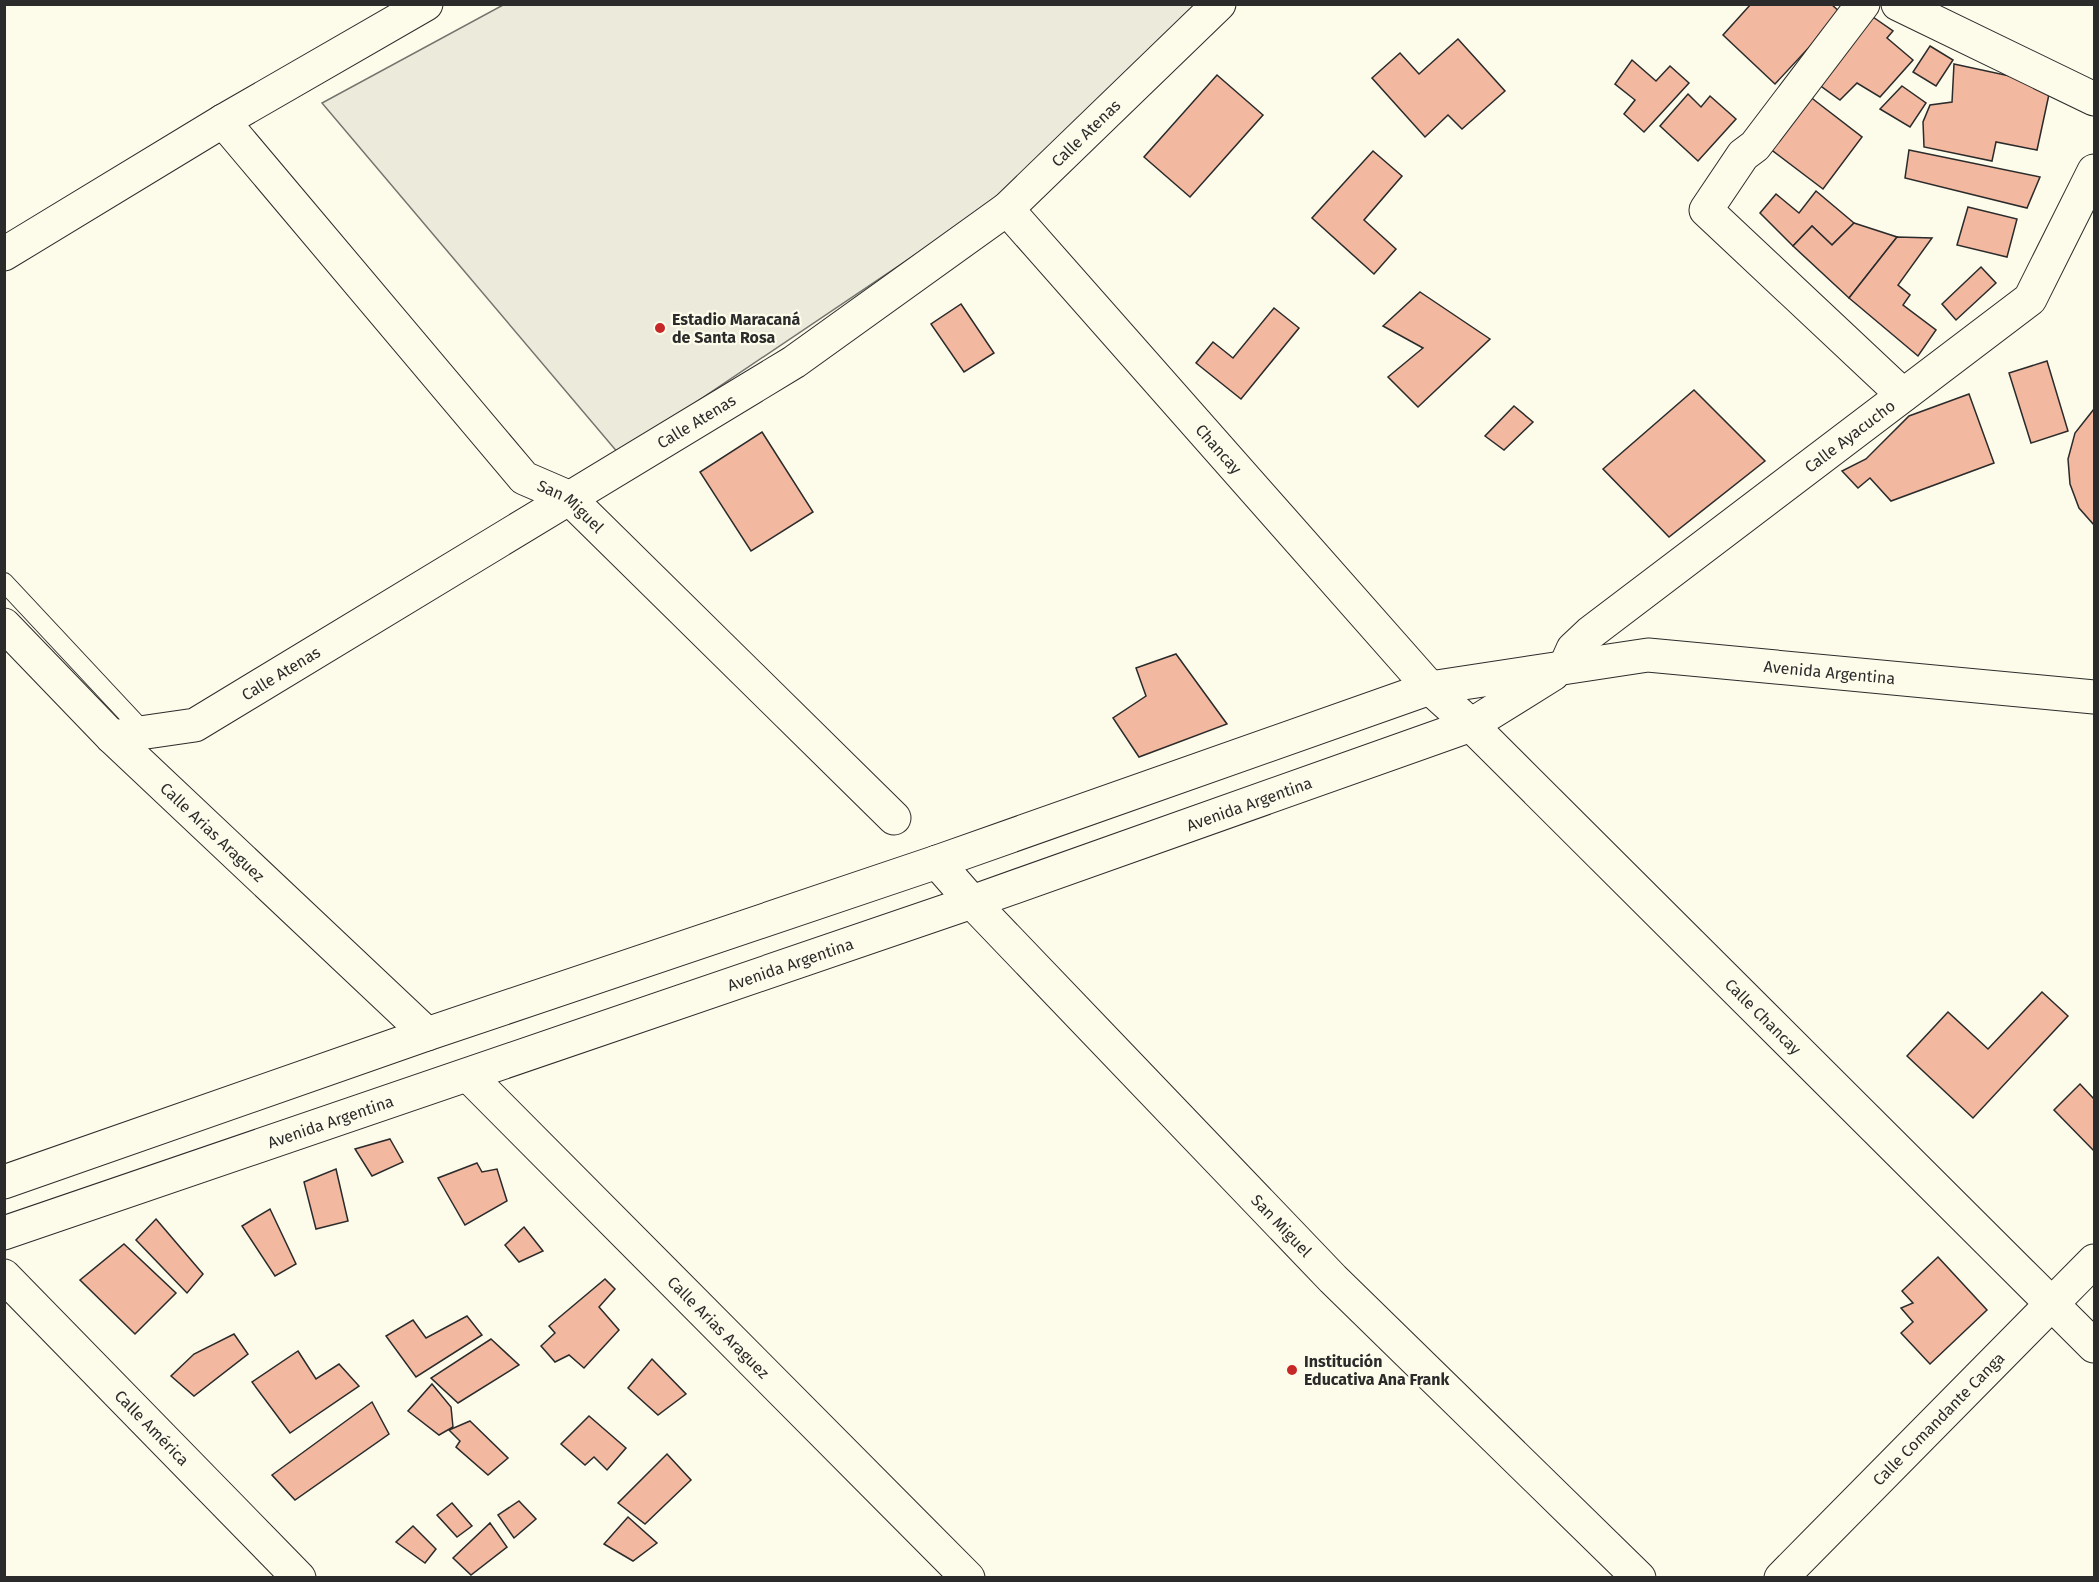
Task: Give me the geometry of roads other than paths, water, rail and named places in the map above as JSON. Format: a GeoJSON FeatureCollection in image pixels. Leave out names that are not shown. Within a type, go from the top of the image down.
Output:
{"type":"FeatureCollection","features":[{"type":"Feature","properties":{"kind":"street"},"geometry":{"type":"LineString","coordinates":[[4,254],[223,121],[426,4]]}},
{"type":"Feature","properties":{"kind":"street","name":"Calle Atenas"},"geometry":{"type":"LineString","coordinates":[[112,737],[146,734],[195,725],[794,362],[1007,208],[1220,4]]}},
{"type":"Feature","properties":{"kind":"street"},"geometry":{"type":"LineString","coordinates":[[1863,4],[1755,146],[1743,155],[1706,210],[1903,395]]}},
{"type":"Feature","properties":{"kind":"street"},"geometry":{"type":"LineString","coordinates":[[1898,4],[2094,99]]}},
{"type":"Feature","properties":{"kind":"street","name":"San Miguel"},"geometry":{"type":"LineString","coordinates":[[223,121],[524,478],[568,497],[894,818]]}},
{"type":"Feature","properties":{"kind":"street","name":"Calle Ayacucho"},"geometry":{"type":"LineString","coordinates":[[1565,667],[1573,649],[1590,633],[2030,299],[2094,171]]}},
{"type":"Feature","properties":{"kind":"street","name":"Chancay"},"geometry":{"type":"LineString","coordinates":[[1007,208],[1430,688]]}},
{"type":"Feature","properties":{"kind":"street","name":"Calle Arias Araguez"},"geometry":{"type":"LineString","coordinates":[[4,625],[112,737],[428,1034]]}},
{"type":"Feature","properties":{"kind":"street","name":"Avenida Argentina"},"geometry":{"type":"LineString","coordinates":[[4,1182],[428,1034],[938,862],[1430,688],[1648,656],[2094,697]]}},
{"type":"Feature","properties":{"kind":"street","name":"Avenida Argentina"},"geometry":{"type":"LineString","coordinates":[[4,1233],[469,1076],[972,902],[1472,725],[1565,667]]}},
{"type":"Feature","properties":{"kind":"street","name":"Calle Chancay"},"geometry":{"type":"LineString","coordinates":[[1430,688],[1472,725],[2094,1346]]}},
{"type":"Feature","properties":{"kind":"street","name":"San Miguel"},"geometry":{"type":"LineString","coordinates":[[938,862],[972,902],[1333,1279],[1639,1578]]}},
{"type":"Feature","properties":{"kind":"street","name":"Calle Arias Araguez"},"geometry":{"type":"LineString","coordinates":[[469,1076],[968,1578]]}},
{"type":"Feature","properties":{"kind":"street","name":"Calle Comandante Canga"},"geometry":{"type":"LineString","coordinates":[[1781,1578],[2094,1261]]}},
{"type":"Feature","properties":{"kind":"street","name":"Calle América"},"geometry":{"type":"LineString","coordinates":[[4,1276],[299,1578]]}},
{"type":"Feature","properties":{"kind":"lane"},"geometry":{"type":"LineString","coordinates":[[4,582],[146,734]]}},
{"type":"Feature","properties":{"kind":"place","name":"Estadio Maracaná de Santa Rosa"},"geometry":{"type":"Point","coordinates":[660,328]}},
{"type":"Feature","properties":{"kind":"place","name":"Institución Educativa Ana Frank"},"geometry":{"type":"Point","coordinates":[1292,1370]}}]}
